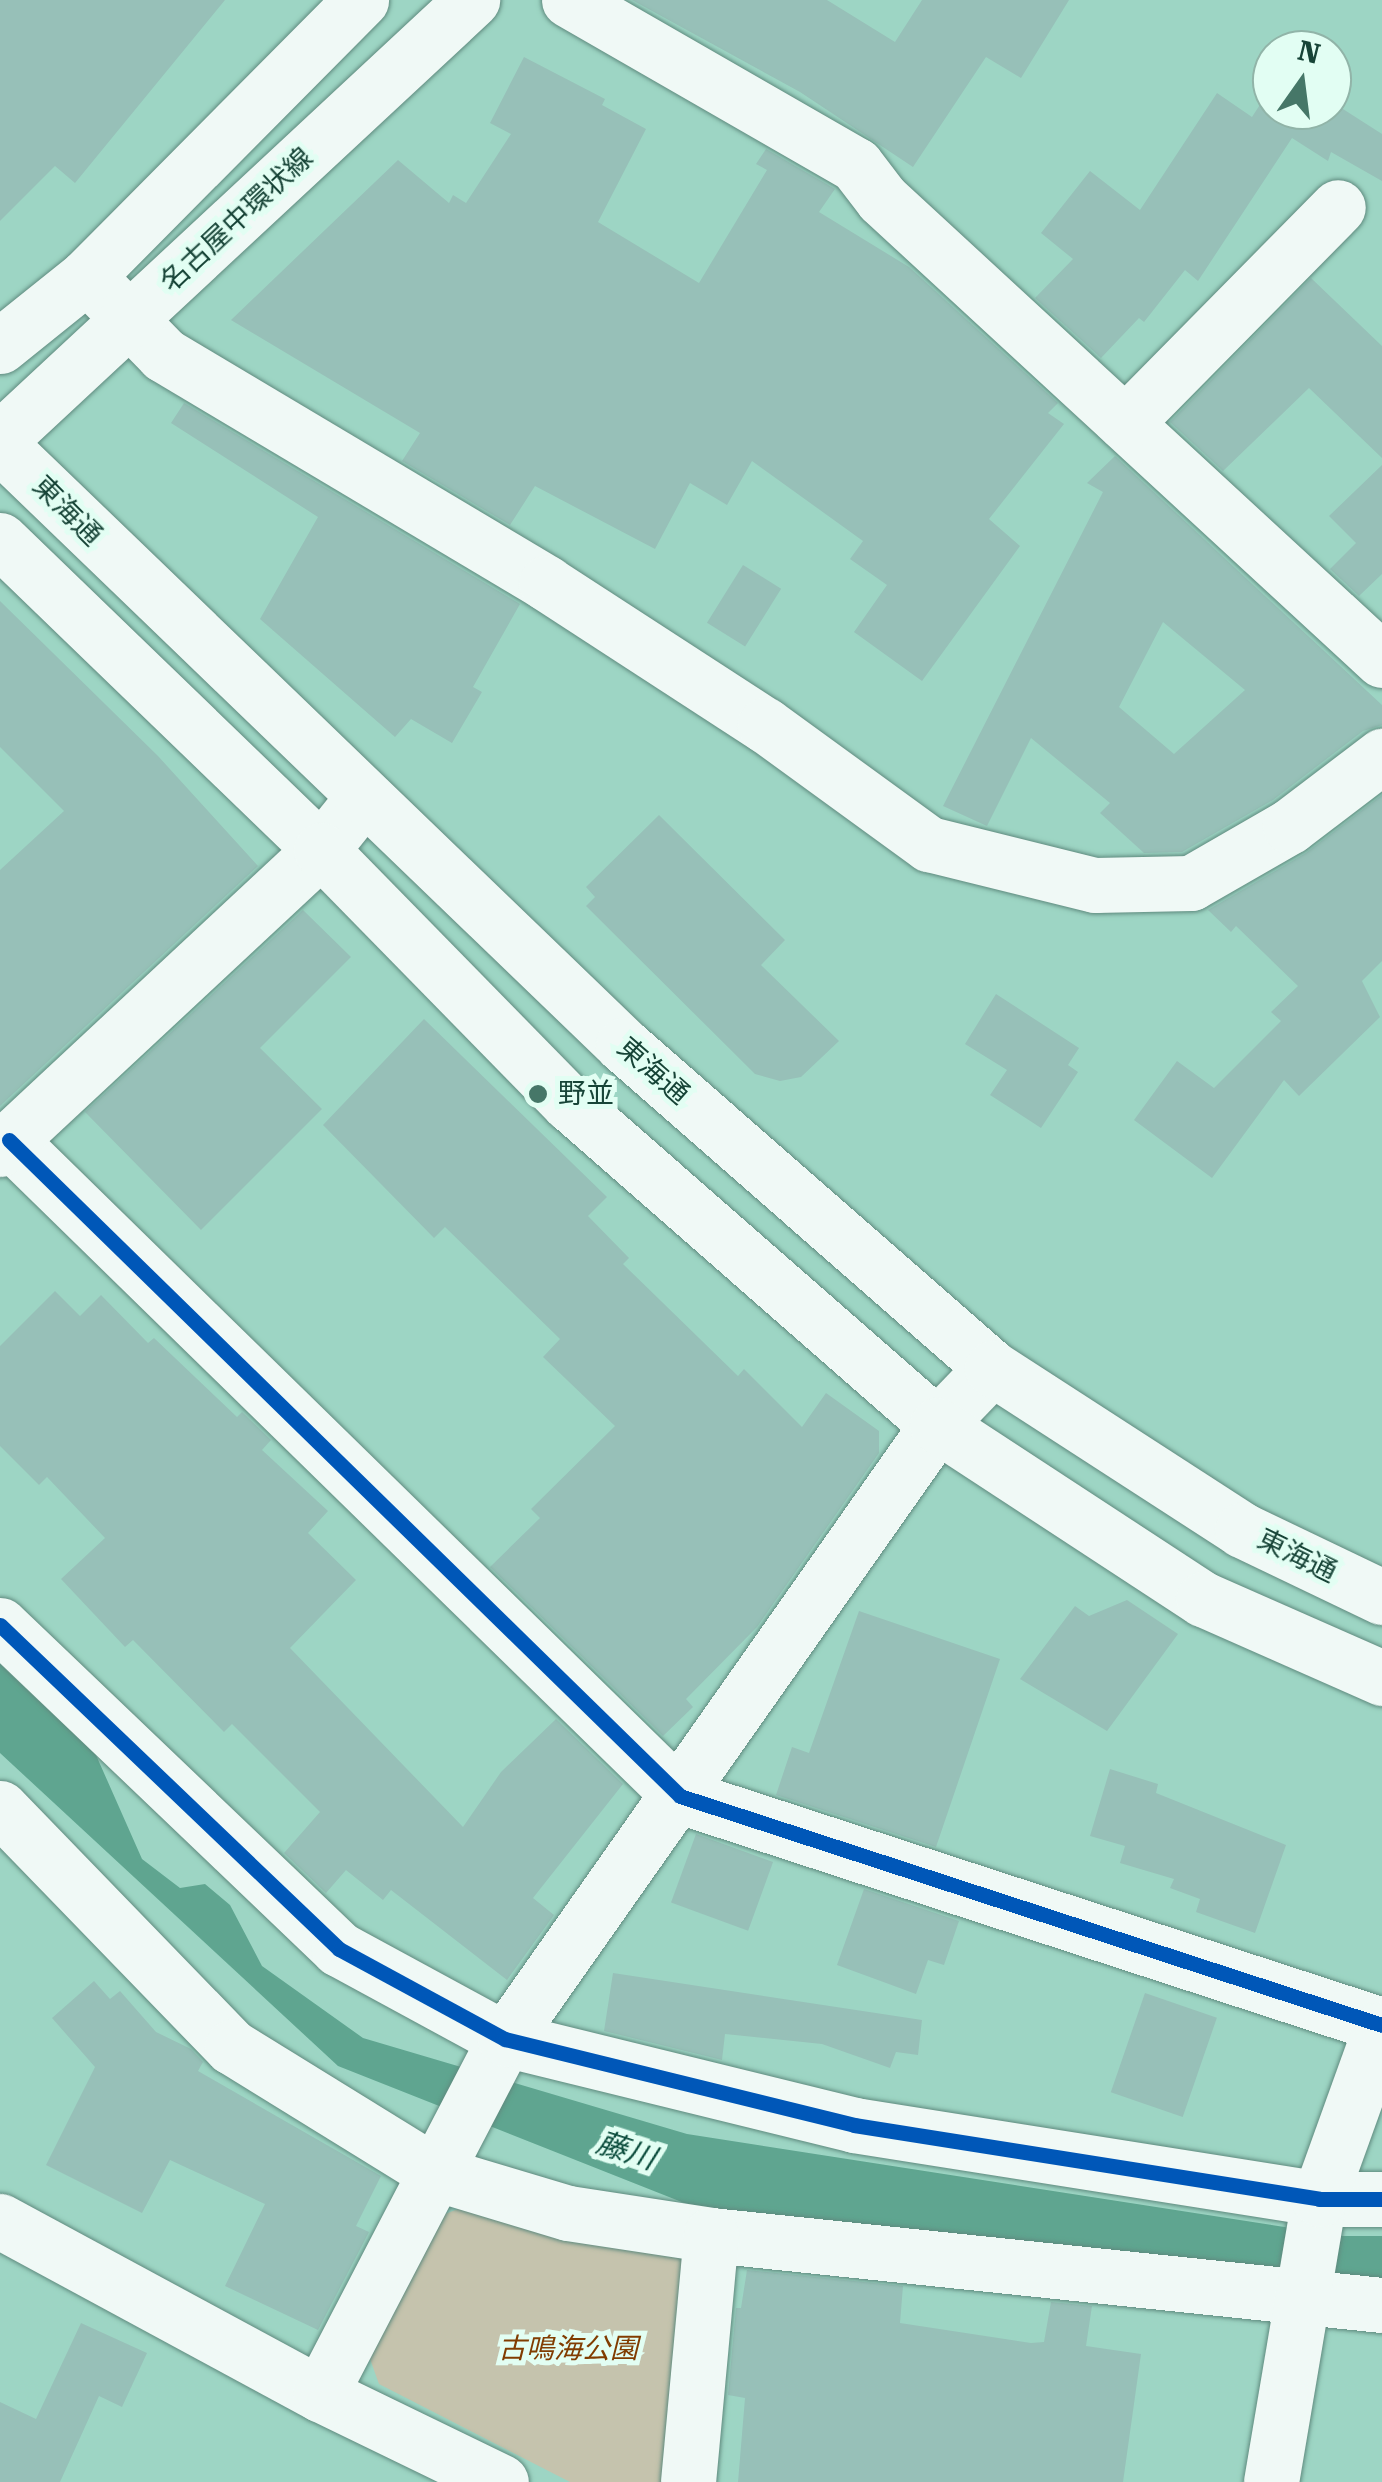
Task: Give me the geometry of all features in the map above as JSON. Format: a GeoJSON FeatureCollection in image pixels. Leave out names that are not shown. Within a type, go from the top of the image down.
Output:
{"type":"FeatureCollection","features":[{"type":"Feature","properties":{"kind":"street","name":"名古屋中環状線"},"geometry":{"type":"LineString","coordinates":[[0,442],[472,0]]}},
{"type":"Feature","properties":{"kind":"street"},"geometry":{"type":"LineString","coordinates":[[569,0],[856,165],[882,198],[1382,660]]}},
{"type":"Feature","properties":{"kind":"street"},"geometry":{"type":"LineString","coordinates":[[0,346],[87,276],[357,1]]}},
{"type":"Feature","properties":{"kind":"street"},"geometry":{"type":"LineString","coordinates":[[1125,424],[1338,208]]}},
{"type":"Feature","properties":{"kind":"street"},"geometry":{"type":"LineString","coordinates":[[87,276],[164,355],[546,583],[750,715],[929,844],[1095,886],[1191,884],[1290,826],[1382,756]]}},
{"type":"Feature","properties":{"kind":"street","name":"東海通"},"geometry":{"type":"LineString","coordinates":[[0,442],[361,800],[623,1045],[992,1368],[1242,1530],[1382,1597]]}},
{"type":"Feature","properties":{"kind":"street"},"geometry":{"type":"LineString","coordinates":[[0,540],[321,850],[570,1103],[936,1426],[1203,1599],[1382,1678]]}},
{"type":"Feature","properties":{"kind":"street"},"geometry":{"type":"LineString","coordinates":[[361,800],[321,850],[4,1145],[680,1796],[1381,2027],[1318,2207],[1271,2482]]}},
{"type":"Feature","properties":{"kind":"street"},"geometry":{"type":"LineString","coordinates":[[320,2394],[444,2163],[498,2050],[680,1796],[936,1426],[992,1368]]}},
{"type":"Feature","properties":{"kind":"street"},"geometry":{"type":"LineString","coordinates":[[0,1625],[340,1949],[498,2050],[854,2126],[1318,2207],[1382,2199]]}},
{"type":"Feature","properties":{"kind":"street"},"geometry":{"type":"LineString","coordinates":[[0,1808],[232,2047],[444,2163],[568,2212],[710,2234],[1305,2293],[1382,2305]]}},
{"type":"Feature","properties":{"kind":"street"},"geometry":{"type":"LineString","coordinates":[[0,2221],[320,2394],[501,2482]]}},
{"type":"Feature","properties":{"kind":"street"},"geometry":{"type":"LineString","coordinates":[[688,2482],[710,2234]]}},
{"type":"Feature","properties":{"kind":"green space","name":"古鳴海公園"},"geometry":{"type":"Polygon","coordinates":[[[471,2204],[674,2252],[692,2268],[675,2482],[570,2482],[379,2384],[370,2359],[445,2214],[471,2204]]]}},
{"type":"Feature","properties":{"kind":"water","name":"藤川"},"geometry":{"type":"Polygon","coordinates":[[[0,1664],[96,1755],[142,1859],[180,1888],[205,1884],[230,1905],[262,1966],[363,2038],[687,2134],[1342,2236],[1382,2236],[1382,2282],[717,2216],[338,2066],[0,1753],[0,1664]]]}},
{"type":"Feature","properties":{"kind":"building"},"geometry":{"type":"Polygon","coordinates":[[[0,0],[225,0],[75,183],[55,166],[0,221],[0,0]]]}},
{"type":"Feature","properties":{"kind":"building"},"geometry":{"type":"Polygon","coordinates":[[[632,0],[827,0],[895,42],[922,0],[1069,0],[1021,78],[986,57],[913,167],[800,92],[632,0]]]}},
{"type":"Feature","properties":{"kind":"building"},"geometry":{"type":"Polygon","coordinates":[[[524,57],[605,99],[602,105],[646,129],[598,222],[699,283],[767,170],[756,164],[766,149],[835,189],[819,212],[909,267],[1058,403],[1048,413],[1064,424],[989,519],[1020,546],[922,681],[854,632],[887,585],[850,559],[863,541],[752,461],[727,505],[690,483],[655,549],[535,486],[510,525],[402,461],[420,433],[231,320],[398,160],[449,203],[453,195],[466,203],[511,134],[490,123],[524,57]]]}},
{"type":"Feature","properties":{"kind":"building"},"geometry":{"type":"Polygon","coordinates":[[[1217,93],[1252,117],[1252,130],[1352,130],[1352,115],[1382,134],[1382,181],[1331,152],[1328,161],[1292,138],[1198,281],[1185,270],[1144,322],[1139,318],[1101,358],[1035,298],[1073,259],[1041,233],[1090,171],[1140,210],[1217,93]]]}},
{"type":"Feature","properties":{"kind":"building"},"geometry":{"type":"Polygon","coordinates":[[[1311,278],[1382,346],[1382,458],[1309,388],[1223,471],[1170,422],[1311,278]]]}},
{"type":"Feature","properties":{"kind":"building"},"geometry":{"type":"Polygon","coordinates":[[[184,403],[520,604],[473,687],[482,692],[452,743],[411,719],[395,737],[260,619],[318,517],[171,423],[184,403]]]}},
{"type":"Feature","properties":{"kind":"building"},"geometry":{"type":"Polygon","coordinates":[[[1115,456],[1382,705],[1382,725],[1363,731],[1273,800],[1182,852],[1144,853],[1100,813],[1110,803],[1031,738],[987,826],[943,806],[1103,492],[1087,483],[1115,456]],[[1163,622],[1119,707],[1174,754],[1245,690],[1163,622]]]}},
{"type":"Feature","properties":{"kind":"building"},"geometry":{"type":"Polygon","coordinates":[[[1382,465],[1382,574],[1359,596],[1330,569],[1356,543],[1329,516],[1382,465]]]}},
{"type":"Feature","properties":{"kind":"building"},"geometry":{"type":"Polygon","coordinates":[[[743,565],[781,589],[745,647],[707,623],[743,565]]]}},
{"type":"Feature","properties":{"kind":"building"},"geometry":{"type":"Polygon","coordinates":[[[0,601],[158,756],[258,866],[0,1106],[0,870],[64,811],[0,747],[0,601]]]}},
{"type":"Feature","properties":{"kind":"building"},"geometry":{"type":"Polygon","coordinates":[[[1382,795],[1382,961],[1362,981],[1380,1017],[1299,1096],[1284,1080],[1212,1178],[1134,1120],[1177,1061],[1214,1088],[1281,1021],[1271,1012],[1298,986],[1236,926],[1231,932],[1208,910],[1306,853],[1382,795]]]}},
{"type":"Feature","properties":{"kind":"building"},"geometry":{"type":"Polygon","coordinates":[[[659,815],[785,940],[761,965],[839,1041],[801,1077],[780,1081],[755,1074],[586,906],[595,897],[586,887],[659,815]]]}},
{"type":"Feature","properties":{"kind":"building"},"geometry":{"type":"Polygon","coordinates":[[[303,910],[351,957],[260,1048],[322,1109],[201,1230],[85,1112],[303,910]]]}},
{"type":"Feature","properties":{"kind":"building"},"geometry":{"type":"Polygon","coordinates":[[[996,994],[1079,1048],[1068,1065],[1078,1072],[1041,1128],[990,1095],[1007,1070],[965,1044],[996,994]]]}},
{"type":"Feature","properties":{"kind":"building"},"geometry":{"type":"Polygon","coordinates":[[[424,1019],[607,1197],[588,1216],[629,1258],[623,1264],[738,1376],[744,1369],[802,1427],[826,1393],[879,1431],[879,1453],[757,1627],[686,1699],[693,1707],[663,1736],[490,1567],[540,1518],[531,1509],[615,1426],[543,1357],[560,1339],[445,1227],[434,1238],[323,1125],[424,1019]]]}},
{"type":"Feature","properties":{"kind":"building"},"geometry":{"type":"Polygon","coordinates":[[[55,1291],[80,1316],[101,1295],[148,1343],[154,1338],[237,1417],[242,1412],[271,1440],[262,1450],[328,1511],[308,1533],[356,1580],[290,1648],[463,1827],[501,1772],[556,1719],[623,1784],[533,1898],[554,1915],[507,1980],[391,1890],[383,1900],[346,1870],[326,1893],[284,1853],[320,1812],[232,1724],[224,1732],[133,1640],[125,1647],[61,1579],[105,1538],[47,1477],[39,1485],[0,1446],[0,1346],[55,1291]]]}},
{"type":"Feature","properties":{"kind":"building"},"geometry":{"type":"Polygon","coordinates":[[[1127,1600],[1178,1634],[1107,1731],[1020,1679],[1075,1606],[1089,1616],[1127,1600]]]}},
{"type":"Feature","properties":{"kind":"building"},"geometry":{"type":"Polygon","coordinates":[[[859,1611],[1000,1659],[936,1847],[776,1795],[792,1747],[809,1753],[859,1611]]]}},
{"type":"Feature","properties":{"kind":"building"},"geometry":{"type":"Polygon","coordinates":[[[1110,1769],[1158,1784],[1156,1793],[1286,1845],[1255,1933],[1196,1912],[1200,1899],[1170,1888],[1174,1879],[1120,1863],[1125,1846],[1090,1836],[1110,1769]]]}},
{"type":"Feature","properties":{"kind":"building"},"geometry":{"type":"Polygon","coordinates":[[[696,1834],[773,1862],[748,1931],[671,1903],[696,1834]]]}},
{"type":"Feature","properties":{"kind":"building"},"geometry":{"type":"Polygon","coordinates":[[[864,1889],[959,1921],[944,1965],[928,1960],[916,1994],[837,1965],[864,1889]]]}},
{"type":"Feature","properties":{"kind":"building"},"geometry":{"type":"Polygon","coordinates":[[[613,1973],[922,2020],[918,2055],[896,2052],[890,2068],[822,2044],[725,2034],[722,2060],[604,2031],[613,1973]]]}},
{"type":"Feature","properties":{"kind":"building"},"geometry":{"type":"Polygon","coordinates":[[[94,1981],[110,1999],[120,1991],[156,2032],[191,2049],[203,2062],[198,2071],[381,2176],[356,2226],[369,2232],[318,2330],[225,2286],[265,2204],[170,2160],[142,2213],[46,2165],[95,2067],[52,2018],[94,1981]]]}},
{"type":"Feature","properties":{"kind":"building"},"geometry":{"type":"Polygon","coordinates":[[[1145,1993],[1217,2018],[1183,2117],[1111,2092],[1145,1993]]]}},
{"type":"Feature","properties":{"kind":"building"},"geometry":{"type":"Polygon","coordinates":[[[747,2270],[903,2286],[900,2323],[1031,2343],[1044,2342],[1051,2302],[1092,2306],[1086,2346],[1141,2354],[1123,2482],[738,2482],[745,2398],[728,2395],[736,2308],[741,2308],[747,2270]]]}},
{"type":"Feature","properties":{"kind":"building"},"geometry":{"type":"Polygon","coordinates":[[[81,2323],[147,2353],[122,2407],[99,2396],[60,2482],[0,2482],[0,2402],[36,2419],[81,2323]]]}},
{"type":"Feature","properties":{"kind":"cycle path"},"geometry":{"type":"LineString","coordinates":[[9,1140],[680,1796],[1382,2025]]}},
{"type":"Feature","properties":{"kind":"cycle path"},"geometry":{"type":"LineString","coordinates":[[0,1625],[339,1949],[505,2039],[854,2125],[1319,2199],[1382,2199]]}},
{"type":"Feature","properties":{"kind":"place","name":"野並"},"geometry":{"type":"Point","coordinates":[538,1094]}}]}
